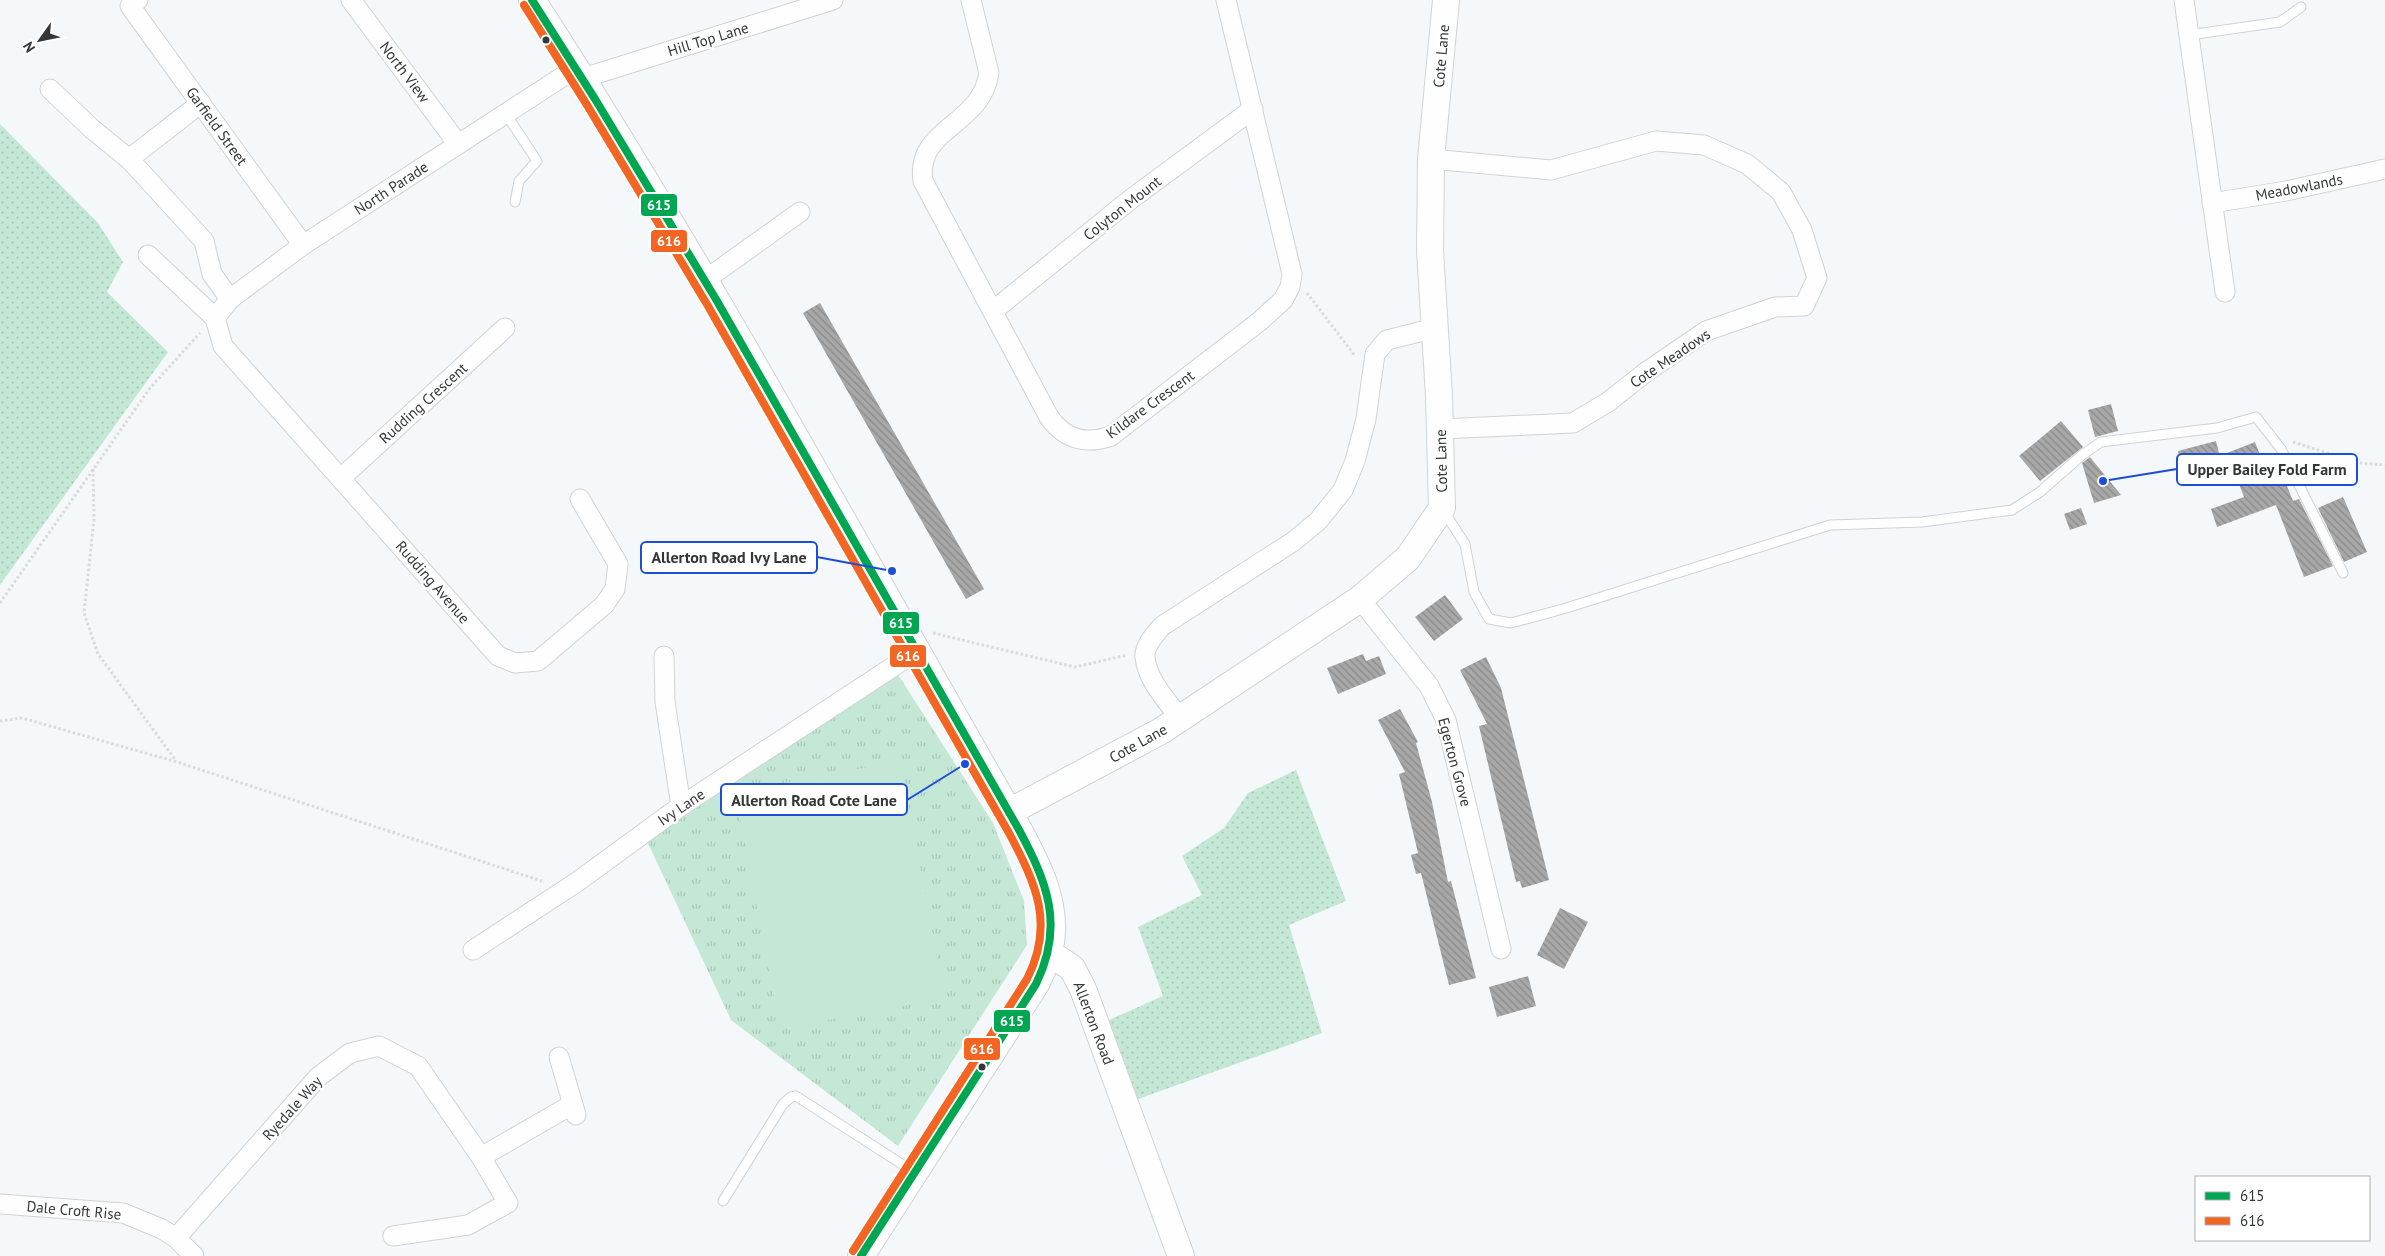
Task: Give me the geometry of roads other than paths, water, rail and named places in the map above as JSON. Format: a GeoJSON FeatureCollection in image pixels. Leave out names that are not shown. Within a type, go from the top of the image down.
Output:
{"type":"FeatureCollection","features":[{"type":"Feature","properties":{"kind":"street","name":"North View"},"geometry":{"type":"LineString","coordinates":[[351,0],[458,144]]}},
{"type":"Feature","properties":{"kind":"street"},"geometry":{"type":"LineString","coordinates":[[532,0],[580,73],[705,280],[1029,848],[1051,906],[1053,931],[1049,953],[1036,984],[861,1256]]}},
{"type":"Feature","properties":{"kind":"street","name":"Hill Top Lane"},"geometry":{"type":"LineString","coordinates":[[580,73],[833,0]]}},
{"type":"Feature","properties":{"kind":"street","name":"Kildare Crescent"},"geometry":{"type":"LineString","coordinates":[[971,0],[989,73],[987,84],[977,104],[928,147],[922,163],[926,189],[1054,424],[1068,436],[1078,440],[1100,440],[1111,436],[1266,316],[1288,294],[1292,274],[1253,109]]}},
{"type":"Feature","properties":{"kind":"street"},"geometry":{"type":"LineString","coordinates":[[1226,0],[1253,109]]}},
{"type":"Feature","properties":{"kind":"street","name":"Cote Lane"},"geometry":{"type":"LineString","coordinates":[[1009,812],[1161,731],[1360,599],[1408,558],[1442,508],[1440,429],[1430,251],[1431,159],[1446,0]]}},
{"type":"Feature","properties":{"kind":"street"},"geometry":{"type":"LineString","coordinates":[[2184,0],[2225,292]]}},
{"type":"Feature","properties":{"kind":"street","name":"Garfield Street"},"geometry":{"type":"LineString","coordinates":[[134,3],[201,103],[303,245]]}},
{"type":"Feature","properties":{"kind":"street","name":"North Parade"},"geometry":{"type":"LineString","coordinates":[[215,318],[230,299],[303,245],[506,114],[580,73]]}},
{"type":"Feature","properties":{"kind":"street"},"geometry":{"type":"LineString","coordinates":[[50,89],[128,159],[204,241],[212,274],[230,299]]}},
{"type":"Feature","properties":{"kind":"street"},"geometry":{"type":"LineString","coordinates":[[128,159],[201,103]]}},
{"type":"Feature","properties":{"kind":"street","name":"Colyton Mount"},"geometry":{"type":"LineString","coordinates":[[993,311],[1131,198],[1253,109]]}},
{"type":"Feature","properties":{"kind":"street","name":"Cote Meadows"},"geometry":{"type":"LineString","coordinates":[[1431,159],[1551,170],[1656,141],[1704,145],[1747,164],[1781,192],[1802,230],[1817,278],[1804,306],[1775,307],[1706,331],[1646,372],[1608,402],[1573,423],[1440,429]]}},
{"type":"Feature","properties":{"kind":"street","name":"Meadowlands"},"geometry":{"type":"LineString","coordinates":[[2212,203],[2286,190],[2385,169]]}},
{"type":"Feature","properties":{"kind":"street"},"geometry":{"type":"LineString","coordinates":[[705,280],[800,212]]}},
{"type":"Feature","properties":{"kind":"street"},"geometry":{"type":"LineString","coordinates":[[148,255],[215,318]]}},
{"type":"Feature","properties":{"kind":"street","name":"Rudding Avenue"},"geometry":{"type":"LineString","coordinates":[[215,318],[223,346],[498,656],[515,663],[538,661],[604,605],[615,589],[618,564],[580,499]]}},
{"type":"Feature","properties":{"kind":"street","name":"Rudding Crescent"},"geometry":{"type":"LineString","coordinates":[[341,478],[505,328]]}},
{"type":"Feature","properties":{"kind":"street"},"geometry":{"type":"LineString","coordinates":[[1180,718],[1153,681],[1145,656],[1150,641],[1162,626],[1294,541],[1318,521],[1343,490],[1355,462],[1375,354],[1388,340],[1434,328]]}},
{"type":"Feature","properties":{"kind":"street","name":"Egerton Grove"},"geometry":{"type":"LineString","coordinates":[[1360,599],[1429,686],[1446,720],[1501,948]]}},
{"type":"Feature","properties":{"kind":"street","name":"Ivy Lane"},"geometry":{"type":"LineString","coordinates":[[472,950],[566,889],[681,806],[917,651]]}},
{"type":"Feature","properties":{"kind":"street"},"geometry":{"type":"LineString","coordinates":[[664,656],[665,702],[681,806]]}},
{"type":"Feature","properties":{"kind":"street","name":"Allerton Road"},"geometry":{"type":"LineString","coordinates":[[1049,953],[1072,968],[1083,989],[1181,1256]]}},
{"type":"Feature","properties":{"kind":"street","name":"Ryedale Way"},"geometry":{"type":"LineString","coordinates":[[176,1238],[318,1077],[350,1052],[379,1046],[418,1066],[480,1157],[508,1203],[468,1225],[393,1236]]}},
{"type":"Feature","properties":{"kind":"street"},"geometry":{"type":"LineString","coordinates":[[480,1157],[575,1110],[559,1057]]}},
{"type":"Feature","properties":{"kind":"street","name":"Dale Croft Rise"},"geometry":{"type":"LineString","coordinates":[[0,1204],[123,1213],[149,1223],[176,1238],[194,1256]]}},
{"type":"Feature","properties":{"kind":"lane"},"geometry":{"type":"LineString","coordinates":[[2189,35],[2280,22],[2301,7]]}},
{"type":"Feature","properties":{"kind":"lane"},"geometry":{"type":"LineString","coordinates":[[506,114],[537,162],[520,181],[515,202]]}},
{"type":"Feature","properties":{"kind":"lane"},"geometry":{"type":"LineString","coordinates":[[1442,508],[1465,544],[1474,592],[1489,619],[1511,623],[1563,609],[1830,526],[1922,522],[2012,510],[2040,492],[2082,455],[2101,442],[2217,428],[2256,418],[2281,449],[2343,573]]}},
{"type":"Feature","properties":{"kind":"lane"},"geometry":{"type":"LineString","coordinates":[[723,1201],[783,1104],[791,1096],[796,1096],[914,1172]]}},
{"type":"Feature","properties":{"kind":"place","name":"Upper Bailey Fold Farm"},"geometry":{"type":"Point","coordinates":[2103,481]}},
{"type":"Feature","properties":{"kind":"place","name":"Allerton Road Ivy Lane"},"geometry":{"type":"Point","coordinates":[892,571]}},
{"type":"Feature","properties":{"kind":"place","name":"Allerton Road Cote Lane"},"geometry":{"type":"Point","coordinates":[965,764]}}]}
